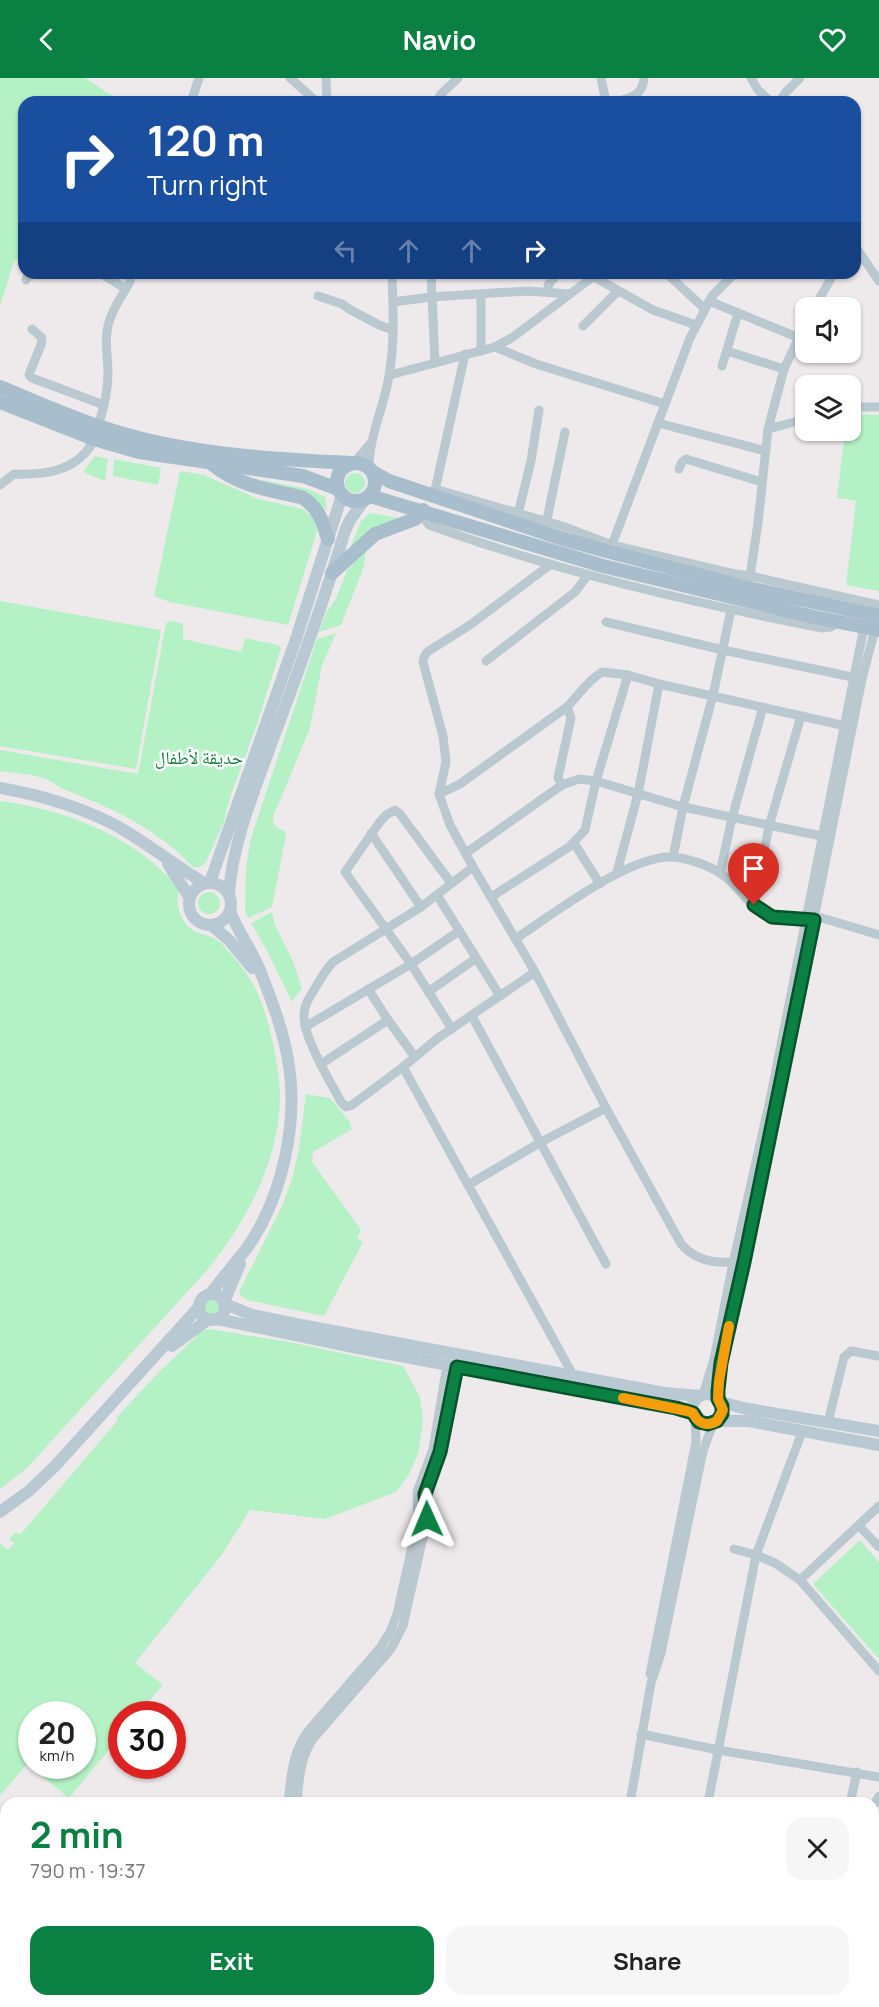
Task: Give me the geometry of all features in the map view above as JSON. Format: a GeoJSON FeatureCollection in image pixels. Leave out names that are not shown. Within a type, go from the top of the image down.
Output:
{"type":"FeatureCollection","features":[{"type":"Feature","properties":{"kind":"main road"},"geometry":{"type":"LineString","coordinates":[[0,387],[139,452],[303,476],[340,492],[353,501],[368,497],[424,511],[603,566],[838,622],[874,625]]}},
{"type":"Feature","properties":{"kind":"main road"},"geometry":{"type":"LineString","coordinates":[[0,402],[96,433],[252,456],[365,465],[389,481],[434,492],[611,548],[749,582],[874,625]]}},
{"type":"Feature","properties":{"kind":"main road"},"geometry":{"type":"LineString","coordinates":[[210,463],[243,483],[309,502],[319,514],[328,538]]}},
{"type":"Feature","properties":{"kind":"main road"},"geometry":{"type":"LineString","coordinates":[[340,492],[338,476],[341,470],[353,463]]}},
{"type":"Feature","properties":{"kind":"main road"},"geometry":{"type":"LineString","coordinates":[[368,497],[375,484],[371,470]]}},
{"type":"Feature","properties":{"kind":"main road"},"geometry":{"type":"LineString","coordinates":[[332,573],[375,534],[417,518],[424,511]]}},
{"type":"Feature","properties":{"kind":"street"},"geometry":{"type":"LineString","coordinates":[[193,96],[199,78]]}},
{"type":"Feature","properties":{"kind":"street"},"geometry":{"type":"LineString","coordinates":[[290,78],[310,96]]}},
{"type":"Feature","properties":{"kind":"street"},"geometry":{"type":"LineString","coordinates":[[326,78],[327,96]]}},
{"type":"Feature","properties":{"kind":"street"},"geometry":{"type":"LineString","coordinates":[[440,96],[458,78]]}},
{"type":"Feature","properties":{"kind":"street"},"geometry":{"type":"LineString","coordinates":[[601,78],[605,96]]}},
{"type":"Feature","properties":{"kind":"street"},"geometry":{"type":"LineString","coordinates":[[636,96],[642,89],[644,78]]}},
{"type":"Feature","properties":{"kind":"street"},"geometry":{"type":"LineString","coordinates":[[751,78],[764,96]]}},
{"type":"Feature","properties":{"kind":"street"},"geometry":{"type":"LineString","coordinates":[[783,96],[800,78]]}},
{"type":"Feature","properties":{"kind":"street"},"geometry":{"type":"LineString","coordinates":[[861,255],[879,281]]}},
{"type":"Feature","properties":{"kind":"street"},"geometry":{"type":"LineString","coordinates":[[110,279],[126,289]]}},
{"type":"Feature","properties":{"kind":"street"},"geometry":{"type":"LineString","coordinates":[[0,485],[14,474],[28,475],[66,468],[91,446],[104,405],[108,380],[107,332],[111,316],[130,279]]}},
{"type":"Feature","properties":{"kind":"street"},"geometry":{"type":"LineString","coordinates":[[371,470],[372,442],[390,375],[393,330],[392,279]]}},
{"type":"Feature","properties":{"kind":"street"},"geometry":{"type":"LineString","coordinates":[[431,279],[435,363]]}},
{"type":"Feature","properties":{"kind":"street"},"geometry":{"type":"LineString","coordinates":[[549,291],[548,285],[553,279]]}},
{"type":"Feature","properties":{"kind":"street"},"geometry":{"type":"LineString","coordinates":[[390,375],[495,347],[513,337],[590,279]]}},
{"type":"Feature","properties":{"kind":"street"},"geometry":{"type":"LineString","coordinates":[[602,279],[653,310],[696,325]]}},
{"type":"Feature","properties":{"kind":"street"},"geometry":{"type":"LineString","coordinates":[[674,279],[706,304],[738,313],[795,336]]}},
{"type":"Feature","properties":{"kind":"street"},"geometry":{"type":"LineString","coordinates":[[611,548],[696,325],[706,304],[729,279]]}},
{"type":"Feature","properties":{"kind":"street"},"geometry":{"type":"LineString","coordinates":[[820,297],[831,279]]}},
{"type":"Feature","properties":{"kind":"street"},"geometry":{"type":"LineString","coordinates":[[393,302],[432,297],[549,291],[569,294]]}},
{"type":"Feature","properties":{"kind":"street"},"geometry":{"type":"LineString","coordinates":[[583,326],[618,291]]}},
{"type":"Feature","properties":{"kind":"street"},"geometry":{"type":"LineString","coordinates":[[481,295],[481,351]]}},
{"type":"Feature","properties":{"kind":"street"},"geometry":{"type":"LineString","coordinates":[[318,296],[342,304],[379,325],[393,330]]}},
{"type":"Feature","properties":{"kind":"street"},"geometry":{"type":"LineString","coordinates":[[722,366],[738,313]]}},
{"type":"Feature","properties":{"kind":"street"},"geometry":{"type":"LineString","coordinates":[[32,328],[42,338],[29,375],[104,405]]}},
{"type":"Feature","properties":{"kind":"street"},"geometry":{"type":"LineString","coordinates":[[795,342],[784,369],[768,429],[749,582],[879,605]]}},
{"type":"Feature","properties":{"kind":"street"},"geometry":{"type":"LineString","coordinates":[[495,347],[536,364],[665,404]]}},
{"type":"Feature","properties":{"kind":"street"},"geometry":{"type":"LineString","coordinates":[[727,351],[784,369]]}},
{"type":"Feature","properties":{"kind":"street"},"geometry":{"type":"LineString","coordinates":[[434,492],[465,354]]}},
{"type":"Feature","properties":{"kind":"street"},"geometry":{"type":"LineString","coordinates":[[861,406],[879,407]]}},
{"type":"Feature","properties":{"kind":"street"},"geometry":{"type":"LineString","coordinates":[[517,518],[531,461],[540,410]]}},
{"type":"Feature","properties":{"kind":"street"},"geometry":{"type":"LineString","coordinates":[[768,429],[795,422]]}},
{"type":"Feature","properties":{"kind":"street"},"geometry":{"type":"LineString","coordinates":[[658,423],[766,451]]}},
{"type":"Feature","properties":{"kind":"street"},"geometry":{"type":"LineString","coordinates":[[546,528],[565,432]]}},
{"type":"Feature","properties":{"kind":"street"},"geometry":{"type":"LineString","coordinates":[[353,463],[362,456],[372,442]]}},
{"type":"Feature","properties":{"kind":"street"},"geometry":{"type":"LineString","coordinates":[[679,469],[686,459],[762,482]]}},
{"type":"Feature","properties":{"kind":"street"},"geometry":{"type":"LineString","coordinates":[[207,883],[296,639],[340,492]]}},
{"type":"Feature","properties":{"kind":"street"},"geometry":{"type":"LineString","coordinates":[[229,893],[235,855],[254,790],[345,531],[350,520],[368,497]]}},
{"type":"Feature","properties":{"kind":"street"},"geometry":{"type":"LineString","coordinates":[[424,511],[424,518],[429,525]]}},
{"type":"Feature","properties":{"kind":"street"},"geometry":{"type":"LineString","coordinates":[[411,520],[587,576],[731,610],[822,628],[831,627],[838,622]]}},
{"type":"Feature","properties":{"kind":"street"},"geometry":{"type":"LineString","coordinates":[[551,564],[470,625],[427,652],[424,657],[423,662],[443,736],[446,762],[439,794],[450,825],[472,867],[535,972],[681,1244],[699,1259],[715,1263],[744,1262]]}},
{"type":"Feature","properties":{"kind":"street"},"geometry":{"type":"LineString","coordinates":[[486,661],[575,592],[587,576]]}},
{"type":"Feature","properties":{"kind":"street"},"geometry":{"type":"LineString","coordinates":[[673,857],[683,807],[713,695],[731,610]]}},
{"type":"Feature","properties":{"kind":"street"},"geometry":{"type":"LineString","coordinates":[[606,622],[723,650],[858,678]]}},
{"type":"Feature","properties":{"kind":"street"},"geometry":{"type":"LineString","coordinates":[[631,1797],[651,1683],[661,1653],[703,1451],[715,1422],[723,1410],[719,1400],[721,1363],[744,1262],[858,678],[874,625]]}},
{"type":"Feature","properties":{"kind":"street"},"geometry":{"type":"LineString","coordinates":[[439,794],[460,784],[567,707],[587,683],[602,672],[628,675],[848,727]]}},
{"type":"Feature","properties":{"kind":"street"},"geometry":{"type":"LineString","coordinates":[[491,897],[574,843],[585,830],[596,781],[628,675]]}},
{"type":"Feature","properties":{"kind":"street"},"geometry":{"type":"LineString","coordinates":[[617,872],[638,794],[659,684]]}},
{"type":"Feature","properties":{"kind":"street"},"geometry":{"type":"LineString","coordinates":[[562,785],[558,778],[571,718],[567,707]]}},
{"type":"Feature","properties":{"kind":"street"},"geometry":{"type":"LineString","coordinates":[[720,873],[732,818],[763,707]]}},
{"type":"Feature","properties":{"kind":"street"},"geometry":{"type":"LineString","coordinates":[[754,905],[769,826],[801,716]]}},
{"type":"Feature","properties":{"kind":"street"},"geometry":{"type":"LineString","coordinates":[[466,853],[562,785],[579,779],[596,781],[683,807],[826,837]]}},
{"type":"Feature","properties":{"kind":"street"},"geometry":{"type":"LineString","coordinates":[[0,788],[45,797],[79,809],[115,825],[207,883],[221,885],[229,893],[232,902],[230,911],[223,921],[211,925],[204,924],[194,917],[190,911],[190,898],[176,875],[159,854]]}},
{"type":"Feature","properties":{"kind":"street"},"geometry":{"type":"LineString","coordinates":[[451,883],[395,810],[386,815],[371,833],[345,872],[411,964],[452,1029]]}},
{"type":"Feature","properties":{"kind":"street"},"geometry":{"type":"LineString","coordinates":[[371,833],[421,907]]}},
{"type":"Feature","properties":{"kind":"street"},"geometry":{"type":"LineString","coordinates":[[574,843],[600,884]]}},
{"type":"Feature","properties":{"kind":"street"},"geometry":{"type":"LineString","coordinates":[[515,939],[617,872],[655,859],[673,857],[720,873],[754,905],[772,917],[812,918],[879,935]]}},
{"type":"Feature","properties":{"kind":"street"},"geometry":{"type":"LineString","coordinates":[[472,867],[421,907],[328,967],[305,1006],[305,1027],[341,1102],[348,1107],[452,1029],[535,972]]}},
{"type":"Feature","properties":{"kind":"street"},"geometry":{"type":"LineString","coordinates":[[190,898],[198,886],[207,883]]}},
{"type":"Feature","properties":{"kind":"street"},"geometry":{"type":"LineString","coordinates":[[437,895],[500,996]]}},
{"type":"Feature","properties":{"kind":"street"},"geometry":{"type":"LineString","coordinates":[[0,1512],[28,1491],[56,1465],[199,1307],[201,1300],[210,1294],[246,1248],[265,1216],[275,1192],[287,1148],[291,1117],[288,1060],[281,1031],[259,968],[238,931],[230,911]]}},
{"type":"Feature","properties":{"kind":"street"},"geometry":{"type":"LineString","coordinates":[[651,1683],[652,1661],[696,1442],[694,1402],[702,1395],[714,1359],[733,1263],[812,918]]}},
{"type":"Feature","properties":{"kind":"street"},"geometry":{"type":"LineString","coordinates":[[211,925],[240,951],[264,982]]}},
{"type":"Feature","properties":{"kind":"street"},"geometry":{"type":"LineString","coordinates":[[305,1027],[411,964],[459,931]]}},
{"type":"Feature","properties":{"kind":"street"},"geometry":{"type":"LineString","coordinates":[[428,992],[475,959]]}},
{"type":"Feature","properties":{"kind":"street"},"geometry":{"type":"LineString","coordinates":[[368,988],[415,1057]]}},
{"type":"Feature","properties":{"kind":"street"},"geometry":{"type":"LineString","coordinates":[[472,1016],[606,1264]]}},
{"type":"Feature","properties":{"kind":"street"},"geometry":{"type":"LineString","coordinates":[[321,1064],[388,1020]]}},
{"type":"Feature","properties":{"kind":"street"},"geometry":{"type":"LineString","coordinates":[[403,1067],[573,1375]]}},
{"type":"Feature","properties":{"kind":"street"},"geometry":{"type":"LineString","coordinates":[[468,1185],[541,1142],[606,1108]]}},
{"type":"Feature","properties":{"kind":"street"},"geometry":{"type":"LineString","coordinates":[[154,1358],[223,1314],[224,1303],[246,1248]]}},
{"type":"Feature","properties":{"kind":"street"},"geometry":{"type":"LineString","coordinates":[[210,1294],[220,1296],[224,1303],[245,1313],[306,1326],[665,1393],[711,1395],[745,1409],[879,1431]]}},
{"type":"Feature","properties":{"kind":"street"},"geometry":{"type":"LineString","coordinates":[[199,1307],[201,1313],[213,1319],[676,1408],[694,1416],[703,1424],[748,1421],[879,1445]]}},
{"type":"Feature","properties":{"kind":"street"},"geometry":{"type":"LineString","coordinates":[[828,1422],[844,1357],[852,1351],[879,1356]]}},
{"type":"Feature","properties":{"kind":"street"},"geometry":{"type":"LineString","coordinates":[[289,1797],[293,1763],[300,1742],[380,1648],[397,1614],[418,1520],[417,1492],[434,1444],[452,1366]]}},
{"type":"Feature","properties":{"kind":"street"},"geometry":{"type":"LineString","coordinates":[[298,1797],[301,1767],[312,1740],[391,1649],[403,1626],[426,1524],[425,1494],[440,1452],[452,1366]]}},
{"type":"Feature","properties":{"kind":"street"},"geometry":{"type":"LineString","coordinates":[[709,1797],[756,1555],[802,1432]]}},
{"type":"Feature","properties":{"kind":"street"},"geometry":{"type":"LineString","coordinates":[[800,1580],[879,1506]]}},
{"type":"Feature","properties":{"kind":"street"},"geometry":{"type":"LineString","coordinates":[[859,1526],[879,1548]]}},
{"type":"Feature","properties":{"kind":"street"},"geometry":{"type":"LineString","coordinates":[[734,1550],[756,1555],[775,1563],[800,1580],[879,1671]]}},
{"type":"Feature","properties":{"kind":"street"},"geometry":{"type":"LineString","coordinates":[[641,1734],[718,1750],[879,1777]]}},
{"type":"Feature","properties":{"kind":"street"},"geometry":{"type":"LineString","coordinates":[[851,1797],[857,1772]]}},
{"type":"Feature","properties":{"kind":"green space"},"geometry":{"type":"Polygon","coordinates":[[[0,78],[85,78],[113,96],[18,96],[18,260],[14,261],[0,306],[0,78]]]}},
{"type":"Feature","properties":{"kind":"green space"},"geometry":{"type":"Polygon","coordinates":[[[861,414],[879,415],[879,591],[846,585],[856,501],[837,498],[844,441],[861,441],[861,414]]]}},
{"type":"Feature","properties":{"kind":"green space"},"geometry":{"type":"Polygon","coordinates":[[[95,456],[108,459],[105,481],[83,472],[95,456]]]}},
{"type":"Feature","properties":{"kind":"green space"},"geometry":{"type":"Polygon","coordinates":[[[114,459],[161,468],[158,485],[113,476],[114,459]]]}},
{"type":"Feature","properties":{"kind":"green space"},"geometry":{"type":"Polygon","coordinates":[[[180,471],[204,475],[258,499],[303,509],[313,518],[317,531],[288,625],[170,602],[154,596],[180,471]]]}},
{"type":"Feature","properties":{"kind":"green space"},"geometry":{"type":"Polygon","coordinates":[[[355,473],[362,476],[365,483],[362,490],[355,493],[348,490],[345,483],[348,476],[355,473]]]}},
{"type":"Feature","properties":{"kind":"green space"},"geometry":{"type":"Polygon","coordinates":[[[246,477],[308,489],[325,497],[327,509],[323,510],[246,477]]]}},
{"type":"Feature","properties":{"kind":"green space"},"geometry":{"type":"Polygon","coordinates":[[[370,513],[405,519],[350,548],[361,521],[370,513]]]}},
{"type":"Feature","properties":{"kind":"green space"},"geometry":{"type":"Polygon","coordinates":[[[366,549],[364,566],[341,625],[319,632],[347,571],[366,549]]]}},
{"type":"Feature","properties":{"kind":"green space"},"geometry":{"type":"Polygon","coordinates":[[[0,601],[161,630],[136,769],[0,746],[0,601]]]}},
{"type":"Feature","properties":{"kind":"green space","name":"حديقة لأطفال"},"geometry":{"type":"Polygon","coordinates":[[[171,621],[183,624],[183,639],[241,652],[245,638],[278,645],[281,648],[223,824],[206,862],[197,867],[193,867],[164,841],[118,813],[46,779],[0,771],[0,750],[138,774],[166,623],[171,621]]]}},
{"type":"Feature","properties":{"kind":"green space"},"geometry":{"type":"Polygon","coordinates":[[[336,633],[322,665],[310,728],[273,817],[275,825],[285,831],[286,835],[272,907],[248,918],[245,910],[246,866],[251,838],[317,639],[336,633]]]}},
{"type":"Feature","properties":{"kind":"green space"},"geometry":{"type":"Polygon","coordinates":[[[0,801],[63,815],[104,831],[141,854],[170,878],[179,891],[179,910],[184,921],[198,933],[221,943],[243,969],[258,995],[272,1039],[280,1098],[274,1144],[267,1167],[248,1210],[223,1249],[209,1268],[27,1468],[0,1489],[0,801]]]}},
{"type":"Feature","properties":{"kind":"green space"},"geometry":{"type":"Polygon","coordinates":[[[205,892],[213,892],[220,899],[220,907],[213,914],[205,914],[198,907],[198,899],[205,892]]]}},
{"type":"Feature","properties":{"kind":"green space"},"geometry":{"type":"Polygon","coordinates":[[[272,912],[275,925],[292,959],[302,988],[292,1002],[251,923],[272,912]]]}},
{"type":"Feature","properties":{"kind":"green space"},"geometry":{"type":"Polygon","coordinates":[[[306,1094],[330,1098],[349,1121],[352,1129],[313,1152],[312,1162],[361,1230],[357,1238],[363,1242],[324,1316],[247,1300],[239,1292],[283,1204],[293,1175],[306,1094]]]}},
{"type":"Feature","properties":{"kind":"green space"},"geometry":{"type":"Polygon","coordinates":[[[208,1298],[216,1298],[221,1303],[219,1314],[208,1316],[203,1311],[203,1303],[208,1298]]]}},
{"type":"Feature","properties":{"kind":"green space"},"geometry":{"type":"Polygon","coordinates":[[[209,1329],[289,1342],[403,1366],[420,1397],[423,1422],[418,1454],[409,1474],[396,1492],[325,1519],[250,1510],[221,1556],[135,1663],[163,1685],[149,1701],[108,1701],[108,1751],[96,1765],[96,1701],[18,1701],[18,1775],[0,1796],[0,1543],[8,1550],[14,1543],[9,1539],[16,1532],[20,1535],[118,1420],[116,1418],[157,1374],[202,1331],[209,1329]]]}},
{"type":"Feature","properties":{"kind":"green space"},"geometry":{"type":"Polygon","coordinates":[[[860,1540],[879,1562],[879,1659],[813,1584],[860,1540]]]}},
{"type":"Feature","properties":{"kind":"green space"},"geometry":{"type":"Polygon","coordinates":[[[46,1779],[85,1779],[68,1797],[46,1779]]]}},
{"type":"Feature","properties":{"kind":"slow traffic"},"geometry":{"type":"LineString","coordinates":[[623,1398],[687,1411],[693,1413],[699,1422],[713,1424],[720,1418],[723,1410],[718,1399],[719,1381],[729,1326]]}},
{"type":"Feature","properties":{"kind":"route"},"geometry":{"type":"LineString","coordinates":[[427,1519],[425,1494],[437,1464],[457,1367],[676,1408],[693,1413],[695,1419],[703,1424],[713,1424],[720,1418],[723,1410],[718,1399],[721,1363],[814,920],[772,917],[754,905]]}}]}
